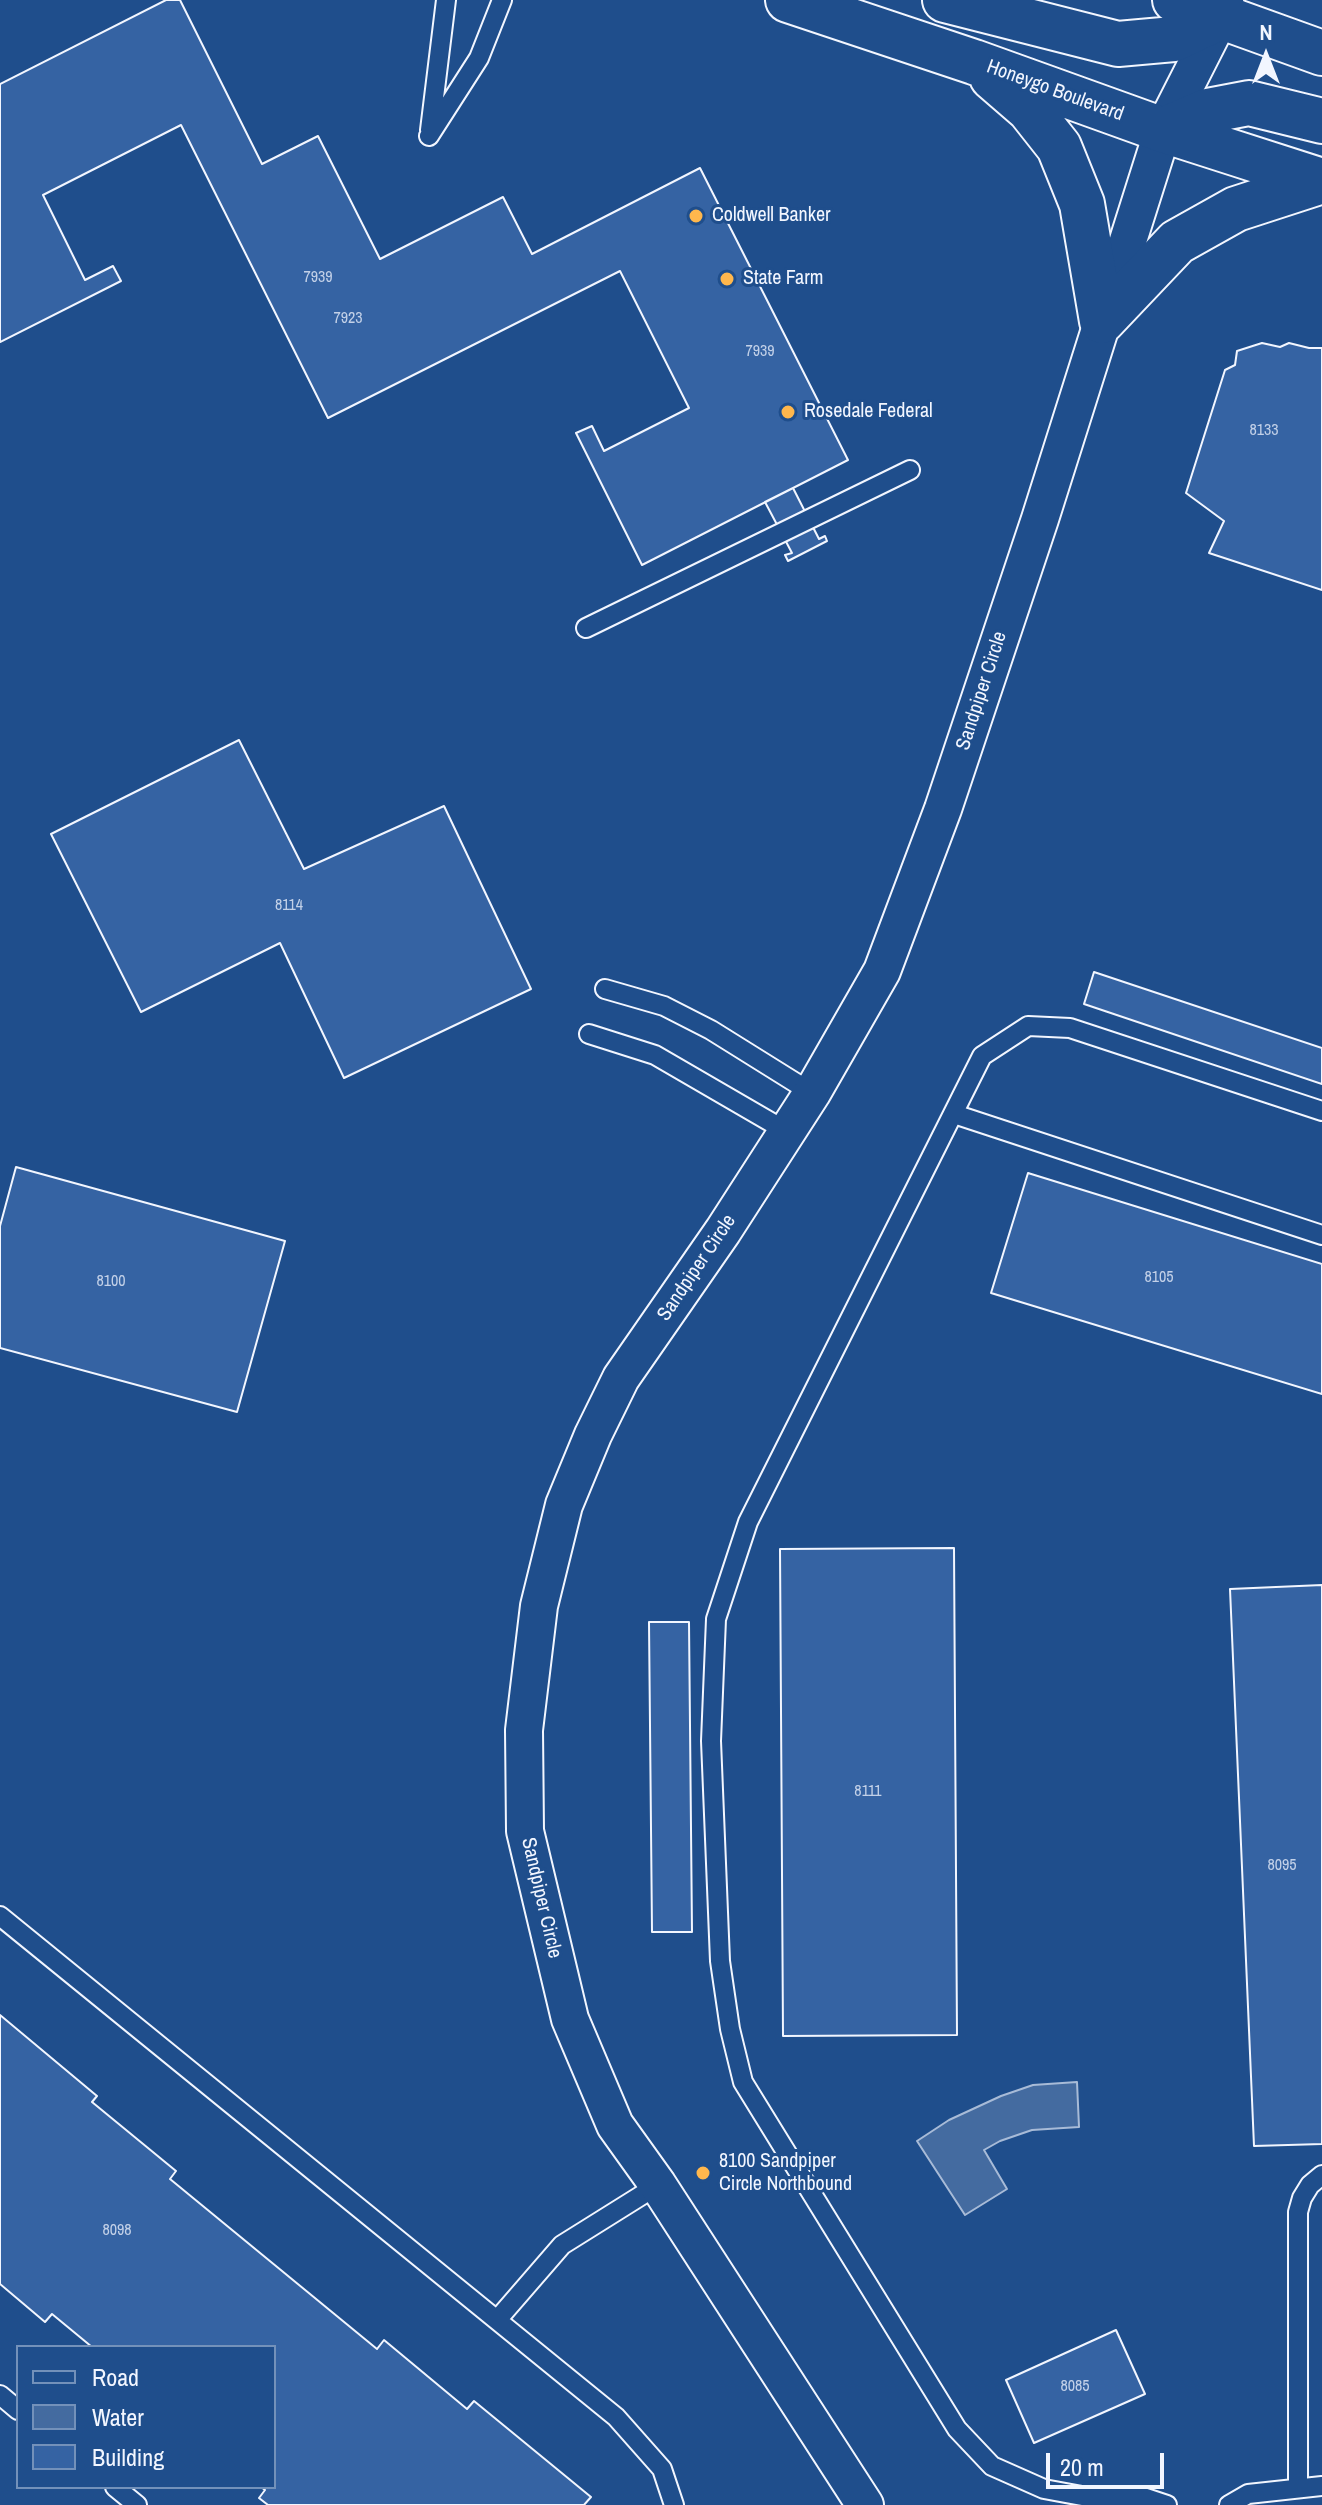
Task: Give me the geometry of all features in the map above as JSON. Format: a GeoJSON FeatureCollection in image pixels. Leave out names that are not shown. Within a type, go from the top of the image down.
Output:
{"type":"FeatureCollection","features":[{"type":"Feature","properties":{"kind":"main road","name":"Honeygo Boulevard"},"geometry":{"type":"LineString","coordinates":[[788,0],[1163,130],[1322,181]]}},
{"type":"Feature","properties":{"kind":"main road"},"geometry":{"type":"LineString","coordinates":[[945,0],[1118,44],[1195,10],[1322,53]]}},
{"type":"Feature","properties":{"kind":"main road"},"geometry":{"type":"LineString","coordinates":[[974,62],[1029,109],[1059,147],[1082,204],[1102,321]]}},
{"type":"Feature","properties":{"kind":"main road"},"geometry":{"type":"LineString","coordinates":[[1163,130],[1207,111],[1249,103],[1322,121]]}},
{"type":"Feature","properties":{"kind":"main road"},"geometry":{"type":"LineString","coordinates":[[1102,321],[1177,242],[1236,209],[1322,181]]}},
{"type":"Feature","properties":{"kind":"street","name":"Sandpiper Circle"},"geometry":{"type":"LineString","coordinates":[[865,2505],[658,2185],[615,2125],[570,2019],[525,1831],[525,1714],[539,1606],[564,1505],[621,1378],[723,1231],[812,1093],[882,971],[937,824],[1040,519],[1163,130],[1195,10]]}},
{"type":"Feature","properties":{"kind":"street"},"geometry":{"type":"LineString","coordinates":[[1163,130],[1195,10]]}},
{"type":"Feature","properties":{"kind":"lane"},"geometry":{"type":"LineString","coordinates":[[446,0],[429,136],[479,58],[502,0]]}},
{"type":"Feature","properties":{"kind":"lane"},"geometry":{"type":"LineString","coordinates":[[586,628],[910,470]]}},
{"type":"Feature","properties":{"kind":"lane"},"geometry":{"type":"LineString","coordinates":[[605,989],[664,1006],[711,1030],[812,1093]]}},
{"type":"Feature","properties":{"kind":"lane"},"geometry":{"type":"LineString","coordinates":[[1167,2505],[1140,2496],[1082,2496],[1044,2489],[992,2466],[957,2429],[743,2082],[720,1961],[711,1741],[716,1619],[748,1522],[982,1056],[1028,1026],[1070,1028],[1322,1111]]}},
{"type":"Feature","properties":{"kind":"lane"},"geometry":{"type":"LineString","coordinates":[[589,1034],[655,1055],[786,1131]]}},
{"type":"Feature","properties":{"kind":"lane"},"geometry":{"type":"LineString","coordinates":[[954,1114],[1322,1235]]}},
{"type":"Feature","properties":{"kind":"lane"},"geometry":{"type":"LineString","coordinates":[[0,1916],[616,2417],[662,2469],[674,2505]]}},
{"type":"Feature","properties":{"kind":"lane"},"geometry":{"type":"LineString","coordinates":[[1298,2487],[1298,2212],[1310,2185],[1322,2175]]}},
{"type":"Feature","properties":{"kind":"lane"},"geometry":{"type":"LineString","coordinates":[[497,2320],[562,2245],[658,2185]]}},
{"type":"Feature","properties":{"kind":"lane"},"geometry":{"type":"LineString","coordinates":[[0,2395],[16,2408]]}},
{"type":"Feature","properties":{"kind":"lane"},"geometry":{"type":"LineString","coordinates":[[1229,2505],[1248,2494],[1322,2486]]}},
{"type":"Feature","properties":{"kind":"lane"},"geometry":{"type":"LineString","coordinates":[[117,2489],[137,2505]]}},
{"type":"Feature","properties":{"kind":"water"},"geometry":{"type":"Polygon","coordinates":[[[1077,2082],[1079,2127],[1032,2130],[984,2150],[1007,2189],[965,2215],[917,2141],[949,2120],[1001,2096],[1033,2085],[1077,2082]]]}},
{"type":"Feature","properties":{"kind":"building"},"geometry":{"type":"Polygon","coordinates":[[[166,0],[180,0],[262,164],[318,136],[380,259],[503,197],[532,254],[700,168],[848,460],[642,565],[576,433],[592,426],[604,451],[689,408],[620,271],[328,418],[181,125],[43,195],[85,280],[113,266],[121,281],[0,342],[0,84],[166,0]]]}},
{"type":"Feature","properties":{"kind":"building"},"geometry":{"type":"Polygon","coordinates":[[[1262,343],[1280,347],[1289,343],[1322,348],[1322,590],[1209,553],[1224,521],[1186,493],[1225,370],[1235,365],[1237,351],[1262,343]]]}},
{"type":"Feature","properties":{"kind":"building"},"geometry":{"type":"Polygon","coordinates":[[[793,488],[819,539],[825,536],[827,541],[788,561],[785,555],[792,553],[765,502],[793,488]]]}},
{"type":"Feature","properties":{"kind":"building"},"geometry":{"type":"Polygon","coordinates":[[[239,740],[304,869],[444,806],[531,989],[344,1078],[280,943],[141,1012],[51,834],[239,740]]]}},
{"type":"Feature","properties":{"kind":"building"},"geometry":{"type":"Polygon","coordinates":[[[1094,972],[1322,1048],[1322,1084],[1084,1004],[1094,972]]]}},
{"type":"Feature","properties":{"kind":"building"},"geometry":{"type":"Polygon","coordinates":[[[16,1167],[285,1241],[237,1412],[0,1348],[0,1226],[16,1167]]]}},
{"type":"Feature","properties":{"kind":"building"},"geometry":{"type":"Polygon","coordinates":[[[1028,1173],[1322,1264],[1322,1394],[991,1293],[1028,1173]]]}},
{"type":"Feature","properties":{"kind":"building"},"geometry":{"type":"Polygon","coordinates":[[[954,1548],[957,2035],[783,2036],[780,1549],[954,1548]]]}},
{"type":"Feature","properties":{"kind":"building"},"geometry":{"type":"Polygon","coordinates":[[[1322,1585],[1322,2144],[1254,2146],[1230,1589],[1322,1585]]]}},
{"type":"Feature","properties":{"kind":"building"},"geometry":{"type":"Polygon","coordinates":[[[649,1622],[689,1622],[692,1932],[652,1932],[649,1622]]]}},
{"type":"Feature","properties":{"kind":"building"},"geometry":{"type":"Polygon","coordinates":[[[0,2015],[97,2096],[92,2102],[176,2171],[170,2179],[377,2349],[384,2340],[467,2409],[474,2401],[591,2497],[584,2505],[268,2505],[259,2498],[264,2489],[276,2489],[276,2345],[90,2345],[52,2314],[45,2322],[0,2284],[0,2015]]]}},
{"type":"Feature","properties":{"kind":"building"},"geometry":{"type":"Polygon","coordinates":[[[1116,2330],[1145,2394],[1034,2443],[1006,2380],[1116,2330]]]}},
{"type":"Feature","properties":{"kind":"place","name":"Coldwell Banker"},"geometry":{"type":"Point","coordinates":[696,216]}},
{"type":"Feature","properties":{"kind":"place","name":"State Farm"},"geometry":{"type":"Point","coordinates":[727,279]}},
{"type":"Feature","properties":{"kind":"place","name":"Rosedale Federal"},"geometry":{"type":"Point","coordinates":[788,412]}},
{"type":"Feature","properties":{"kind":"place","name":"8100 Sandpiper Circle Northbound"},"geometry":{"type":"Point","coordinates":[703,2173]}}]}
